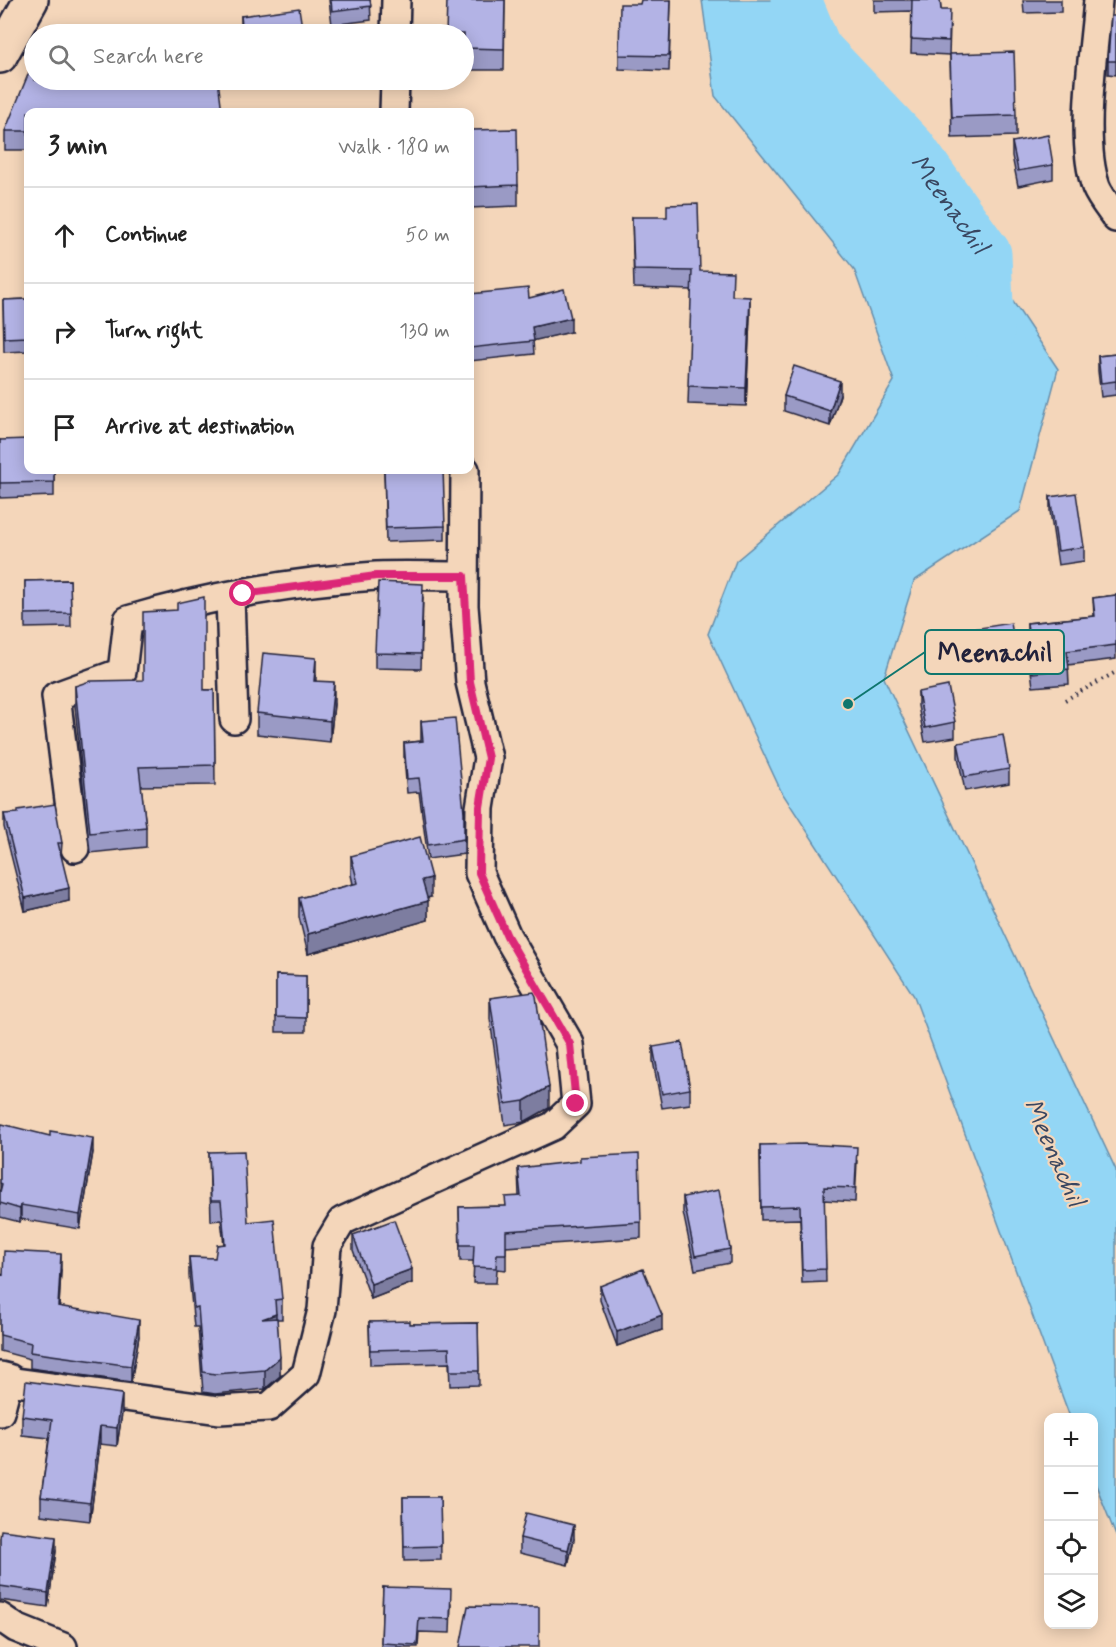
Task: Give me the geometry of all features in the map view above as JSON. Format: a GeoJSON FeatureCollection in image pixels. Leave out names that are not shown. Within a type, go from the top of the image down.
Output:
{"type":"FeatureCollection","features":[{"type":"Feature","properties":{"kind":"main road"},"geometry":{"type":"LineString","coordinates":[[0,56],[31,0]]}},
{"type":"Feature","properties":{"kind":"street"},"geometry":{"type":"LineString","coordinates":[[395,24],[396,0]]}},
{"type":"Feature","properties":{"kind":"street"},"geometry":{"type":"LineString","coordinates":[[1098,0],[1089,127],[1090,158],[1096,188],[1116,218]]}},
{"type":"Feature","properties":{"kind":"street"},"geometry":{"type":"LineString","coordinates":[[394,90],[394,108]]}},
{"type":"Feature","properties":{"kind":"street"},"geometry":{"type":"LineString","coordinates":[[3,1391],[219,1410],[269,1407],[306,1374],[322,1310],[327,1246],[342,1221],[553,1126],[576,1104],[570,1044],[507,936],[479,873],[480,807],[488,758],[470,682],[464,576],[465,474]]}},
{"type":"Feature","properties":{"kind":"street"},"geometry":{"type":"LineString","coordinates":[[75,848],[57,696],[122,672],[128,620],[170,608],[230,596],[376,576],[464,576]]}},
{"type":"Feature","properties":{"kind":"street"},"geometry":{"type":"LineString","coordinates":[[230,596],[234,719]]}},
{"type":"Feature","properties":{"kind":"street"},"geometry":{"type":"LineString","coordinates":[[0,1617],[16,1628],[63,1647]]}},
{"type":"Feature","properties":{"kind":"path"},"geometry":{"type":"LineString","coordinates":[[1065,700],[1116,672]]}},
{"type":"Feature","properties":{"kind":"water"},"geometry":{"type":"Polygon","coordinates":[[[702,0],[820,0],[824,19],[1058,369],[1020,511],[914,581],[884,678],[1116,1170],[1116,1536],[1098,1490],[1098,1413],[1069,1413],[914,996],[781,791],[708,634],[736,561],[839,474],[894,381],[854,269],[715,96],[702,0]]]}},
{"type":"Feature","properties":{"kind":"building"},"geometry":{"type":"Polygon","coordinates":[[[331,0],[370,0],[371,6],[332,11],[331,0]]]}},
{"type":"Feature","properties":{"kind":"building"},"geometry":{"type":"Polygon","coordinates":[[[447,0],[505,0],[504,49],[474,48],[474,24],[446,24],[447,0]]]}},
{"type":"Feature","properties":{"kind":"building"},"geometry":{"type":"Polygon","coordinates":[[[641,0],[671,0],[669,56],[619,55],[620,4],[640,4],[641,0]]]}},
{"type":"Feature","properties":{"kind":"building"},"geometry":{"type":"Polygon","coordinates":[[[912,0],[940,0],[941,10],[950,10],[949,41],[911,39],[912,0]]]}},
{"type":"Feature","properties":{"kind":"building"},"geometry":{"type":"Polygon","coordinates":[[[299,8],[301,24],[242,24],[241,16],[299,8]]]}},
{"type":"Feature","properties":{"kind":"building"},"geometry":{"type":"Polygon","coordinates":[[[1111,16],[1116,16],[1116,61],[1108,61],[1111,16]]]}},
{"type":"Feature","properties":{"kind":"building"},"geometry":{"type":"Polygon","coordinates":[[[1014,52],[1016,115],[952,117],[950,54],[1014,52]]]}},
{"type":"Feature","properties":{"kind":"building"},"geometry":{"type":"Polygon","coordinates":[[[24,84],[24,90],[219,90],[222,108],[24,108],[24,131],[5,131],[24,84]]]}},
{"type":"Feature","properties":{"kind":"building"},"geometry":{"type":"Polygon","coordinates":[[[517,129],[518,185],[474,187],[474,130],[517,129]]]}},
{"type":"Feature","properties":{"kind":"building"},"geometry":{"type":"Polygon","coordinates":[[[1048,135],[1053,165],[1018,171],[1012,142],[1048,135]]]}},
{"type":"Feature","properties":{"kind":"building"},"geometry":{"type":"Polygon","coordinates":[[[698,204],[700,271],[733,272],[732,296],[750,297],[746,388],[688,386],[692,271],[634,270],[632,217],[667,217],[667,205],[698,204]]]}},
{"type":"Feature","properties":{"kind":"building"},"geometry":{"type":"Polygon","coordinates":[[[528,288],[529,298],[564,289],[571,318],[532,327],[534,341],[474,348],[474,294],[528,288]]]}},
{"type":"Feature","properties":{"kind":"building"},"geometry":{"type":"Polygon","coordinates":[[[24,299],[24,337],[4,338],[3,300],[24,299]]]}},
{"type":"Feature","properties":{"kind":"building"},"geometry":{"type":"Polygon","coordinates":[[[1116,354],[1116,381],[1101,383],[1098,356],[1116,354]]]}},
{"type":"Feature","properties":{"kind":"building"},"geometry":{"type":"Polygon","coordinates":[[[794,366],[840,381],[830,411],[784,396],[794,366]]]}},
{"type":"Feature","properties":{"kind":"building"},"geometry":{"type":"Polygon","coordinates":[[[24,439],[24,474],[54,474],[54,482],[0,483],[0,440],[24,439]]]}},
{"type":"Feature","properties":{"kind":"building"},"geometry":{"type":"Polygon","coordinates":[[[384,474],[443,474],[445,526],[386,528],[384,474]]]}},
{"type":"Feature","properties":{"kind":"building"},"geometry":{"type":"Polygon","coordinates":[[[1076,493],[1084,547],[1058,551],[1050,497],[1076,493]]]}},
{"type":"Feature","properties":{"kind":"building"},"geometry":{"type":"Polygon","coordinates":[[[70,580],[71,613],[25,614],[25,581],[70,580]]]}},
{"type":"Feature","properties":{"kind":"building"},"geometry":{"type":"Polygon","coordinates":[[[378,582],[423,584],[421,654],[375,653],[378,582]]]}},
{"type":"Feature","properties":{"kind":"building"},"geometry":{"type":"Polygon","coordinates":[[[1116,595],[1116,645],[1067,651],[1069,669],[1033,673],[1027,623],[1095,616],[1093,598],[1116,595]]]}},
{"type":"Feature","properties":{"kind":"building"},"geometry":{"type":"Polygon","coordinates":[[[204,597],[204,690],[214,690],[215,765],[139,767],[146,827],[90,833],[75,686],[90,681],[143,680],[143,612],[177,610],[177,603],[204,597]]]}},
{"type":"Feature","properties":{"kind":"building"},"geometry":{"type":"Polygon","coordinates":[[[1011,623],[1015,647],[977,652],[973,629],[1011,623]]]}},
{"type":"Feature","properties":{"kind":"building"},"geometry":{"type":"Polygon","coordinates":[[[263,653],[316,658],[314,681],[334,682],[330,721],[257,713],[263,653]]]}},
{"type":"Feature","properties":{"kind":"building"},"geometry":{"type":"Polygon","coordinates":[[[948,686],[955,722],[925,728],[918,692],[948,686]]]}},
{"type":"Feature","properties":{"kind":"building"},"geometry":{"type":"Polygon","coordinates":[[[455,718],[464,812],[464,839],[428,845],[419,778],[407,779],[404,743],[423,741],[421,721],[455,718]]]}},
{"type":"Feature","properties":{"kind":"building"},"geometry":{"type":"Polygon","coordinates":[[[1003,735],[1009,769],[965,777],[958,743],[1003,735]]]}},
{"type":"Feature","properties":{"kind":"building"},"geometry":{"type":"Polygon","coordinates":[[[55,804],[62,843],[58,843],[69,888],[25,898],[4,814],[55,804]]]}},
{"type":"Feature","properties":{"kind":"building"},"geometry":{"type":"Polygon","coordinates":[[[420,837],[431,878],[422,880],[428,901],[308,934],[299,898],[358,883],[351,856],[420,837]]]}},
{"type":"Feature","properties":{"kind":"building"},"geometry":{"type":"Polygon","coordinates":[[[276,975],[306,976],[306,1018],[276,1017],[276,975]]]}},
{"type":"Feature","properties":{"kind":"building"},"geometry":{"type":"Polygon","coordinates":[[[534,992],[549,1087],[524,1101],[505,1104],[490,998],[534,992]]]}},
{"type":"Feature","properties":{"kind":"building"},"geometry":{"type":"Polygon","coordinates":[[[682,1042],[690,1089],[662,1094],[653,1047],[682,1042]]]}},
{"type":"Feature","properties":{"kind":"building"},"geometry":{"type":"Polygon","coordinates":[[[2,1124],[50,1136],[50,1131],[93,1138],[80,1215],[21,1205],[20,1209],[0,1203],[2,1184],[0,1183],[0,1131],[2,1124]]]}},
{"type":"Feature","properties":{"kind":"building"},"geometry":{"type":"Polygon","coordinates":[[[804,1144],[857,1147],[855,1188],[824,1187],[826,1269],[802,1270],[800,1206],[761,1207],[760,1145],[804,1144]]]}},
{"type":"Feature","properties":{"kind":"building"},"geometry":{"type":"Polygon","coordinates":[[[244,1151],[248,1222],[274,1219],[282,1299],[275,1300],[276,1314],[262,1319],[277,1318],[280,1357],[265,1370],[215,1374],[203,1372],[198,1307],[194,1308],[189,1257],[215,1258],[217,1245],[225,1244],[221,1201],[211,1201],[209,1152],[244,1151]]]}},
{"type":"Feature","properties":{"kind":"building"},"geometry":{"type":"Polygon","coordinates":[[[639,1154],[641,1222],[506,1231],[506,1254],[497,1254],[496,1268],[473,1267],[474,1245],[460,1245],[459,1207],[506,1206],[505,1197],[521,1196],[518,1168],[580,1161],[580,1157],[639,1154]]]}},
{"type":"Feature","properties":{"kind":"building"},"geometry":{"type":"Polygon","coordinates":[[[719,1190],[730,1249],[695,1256],[683,1197],[719,1190]]]}},
{"type":"Feature","properties":{"kind":"building"},"geometry":{"type":"Polygon","coordinates":[[[394,1220],[412,1269],[371,1284],[353,1235],[394,1220]]]}},
{"type":"Feature","properties":{"kind":"building"},"geometry":{"type":"Polygon","coordinates":[[[4,1251],[61,1254],[58,1306],[139,1320],[131,1366],[30,1352],[31,1343],[0,1335],[0,1274],[3,1275],[4,1251]]]}},
{"type":"Feature","properties":{"kind":"building"},"geometry":{"type":"Polygon","coordinates":[[[643,1269],[662,1315],[617,1332],[600,1286],[643,1269]]]}},
{"type":"Feature","properties":{"kind":"building"},"geometry":{"type":"Polygon","coordinates":[[[410,1321],[410,1324],[478,1323],[479,1371],[450,1371],[449,1348],[370,1350],[369,1322],[410,1321]]]}},
{"type":"Feature","properties":{"kind":"building"},"geometry":{"type":"Polygon","coordinates":[[[26,1381],[122,1394],[117,1428],[100,1426],[90,1503],[41,1497],[52,1420],[22,1416],[26,1381]]]}},
{"type":"Feature","properties":{"kind":"building"},"geometry":{"type":"Polygon","coordinates":[[[403,1497],[440,1497],[441,1546],[404,1547],[403,1497]]]}},
{"type":"Feature","properties":{"kind":"building"},"geometry":{"type":"Polygon","coordinates":[[[526,1513],[574,1525],[568,1550],[520,1538],[526,1513]]]}},
{"type":"Feature","properties":{"kind":"building"},"geometry":{"type":"Polygon","coordinates":[[[1,1530],[56,1537],[48,1593],[0,1586],[1,1530]]]}},
{"type":"Feature","properties":{"kind":"building"},"geometry":{"type":"Polygon","coordinates":[[[383,1587],[451,1589],[450,1619],[419,1618],[417,1645],[381,1643],[383,1587]]]}},
{"type":"Feature","properties":{"kind":"building"},"geometry":{"type":"Polygon","coordinates":[[[468,1606],[539,1607],[539,1647],[460,1647],[468,1606]]]}},
{"type":"Feature","properties":{"kind":"waterway","name":"Meenachil"},"geometry":{"type":"LineString","coordinates":[[796,0],[816,49],[911,149],[986,254],[989,333]]}},
{"type":"Feature","properties":{"kind":"place","name":"Meenachil"},"geometry":{"type":"Point","coordinates":[848,704]}},
{"type":"Feature","properties":{"kind":"route"},"geometry":{"type":"LineString","coordinates":[[243,594],[376,576],[464,576],[470,682],[488,758],[480,807],[479,873],[507,936],[570,1044],[576,1104]]}}]}
